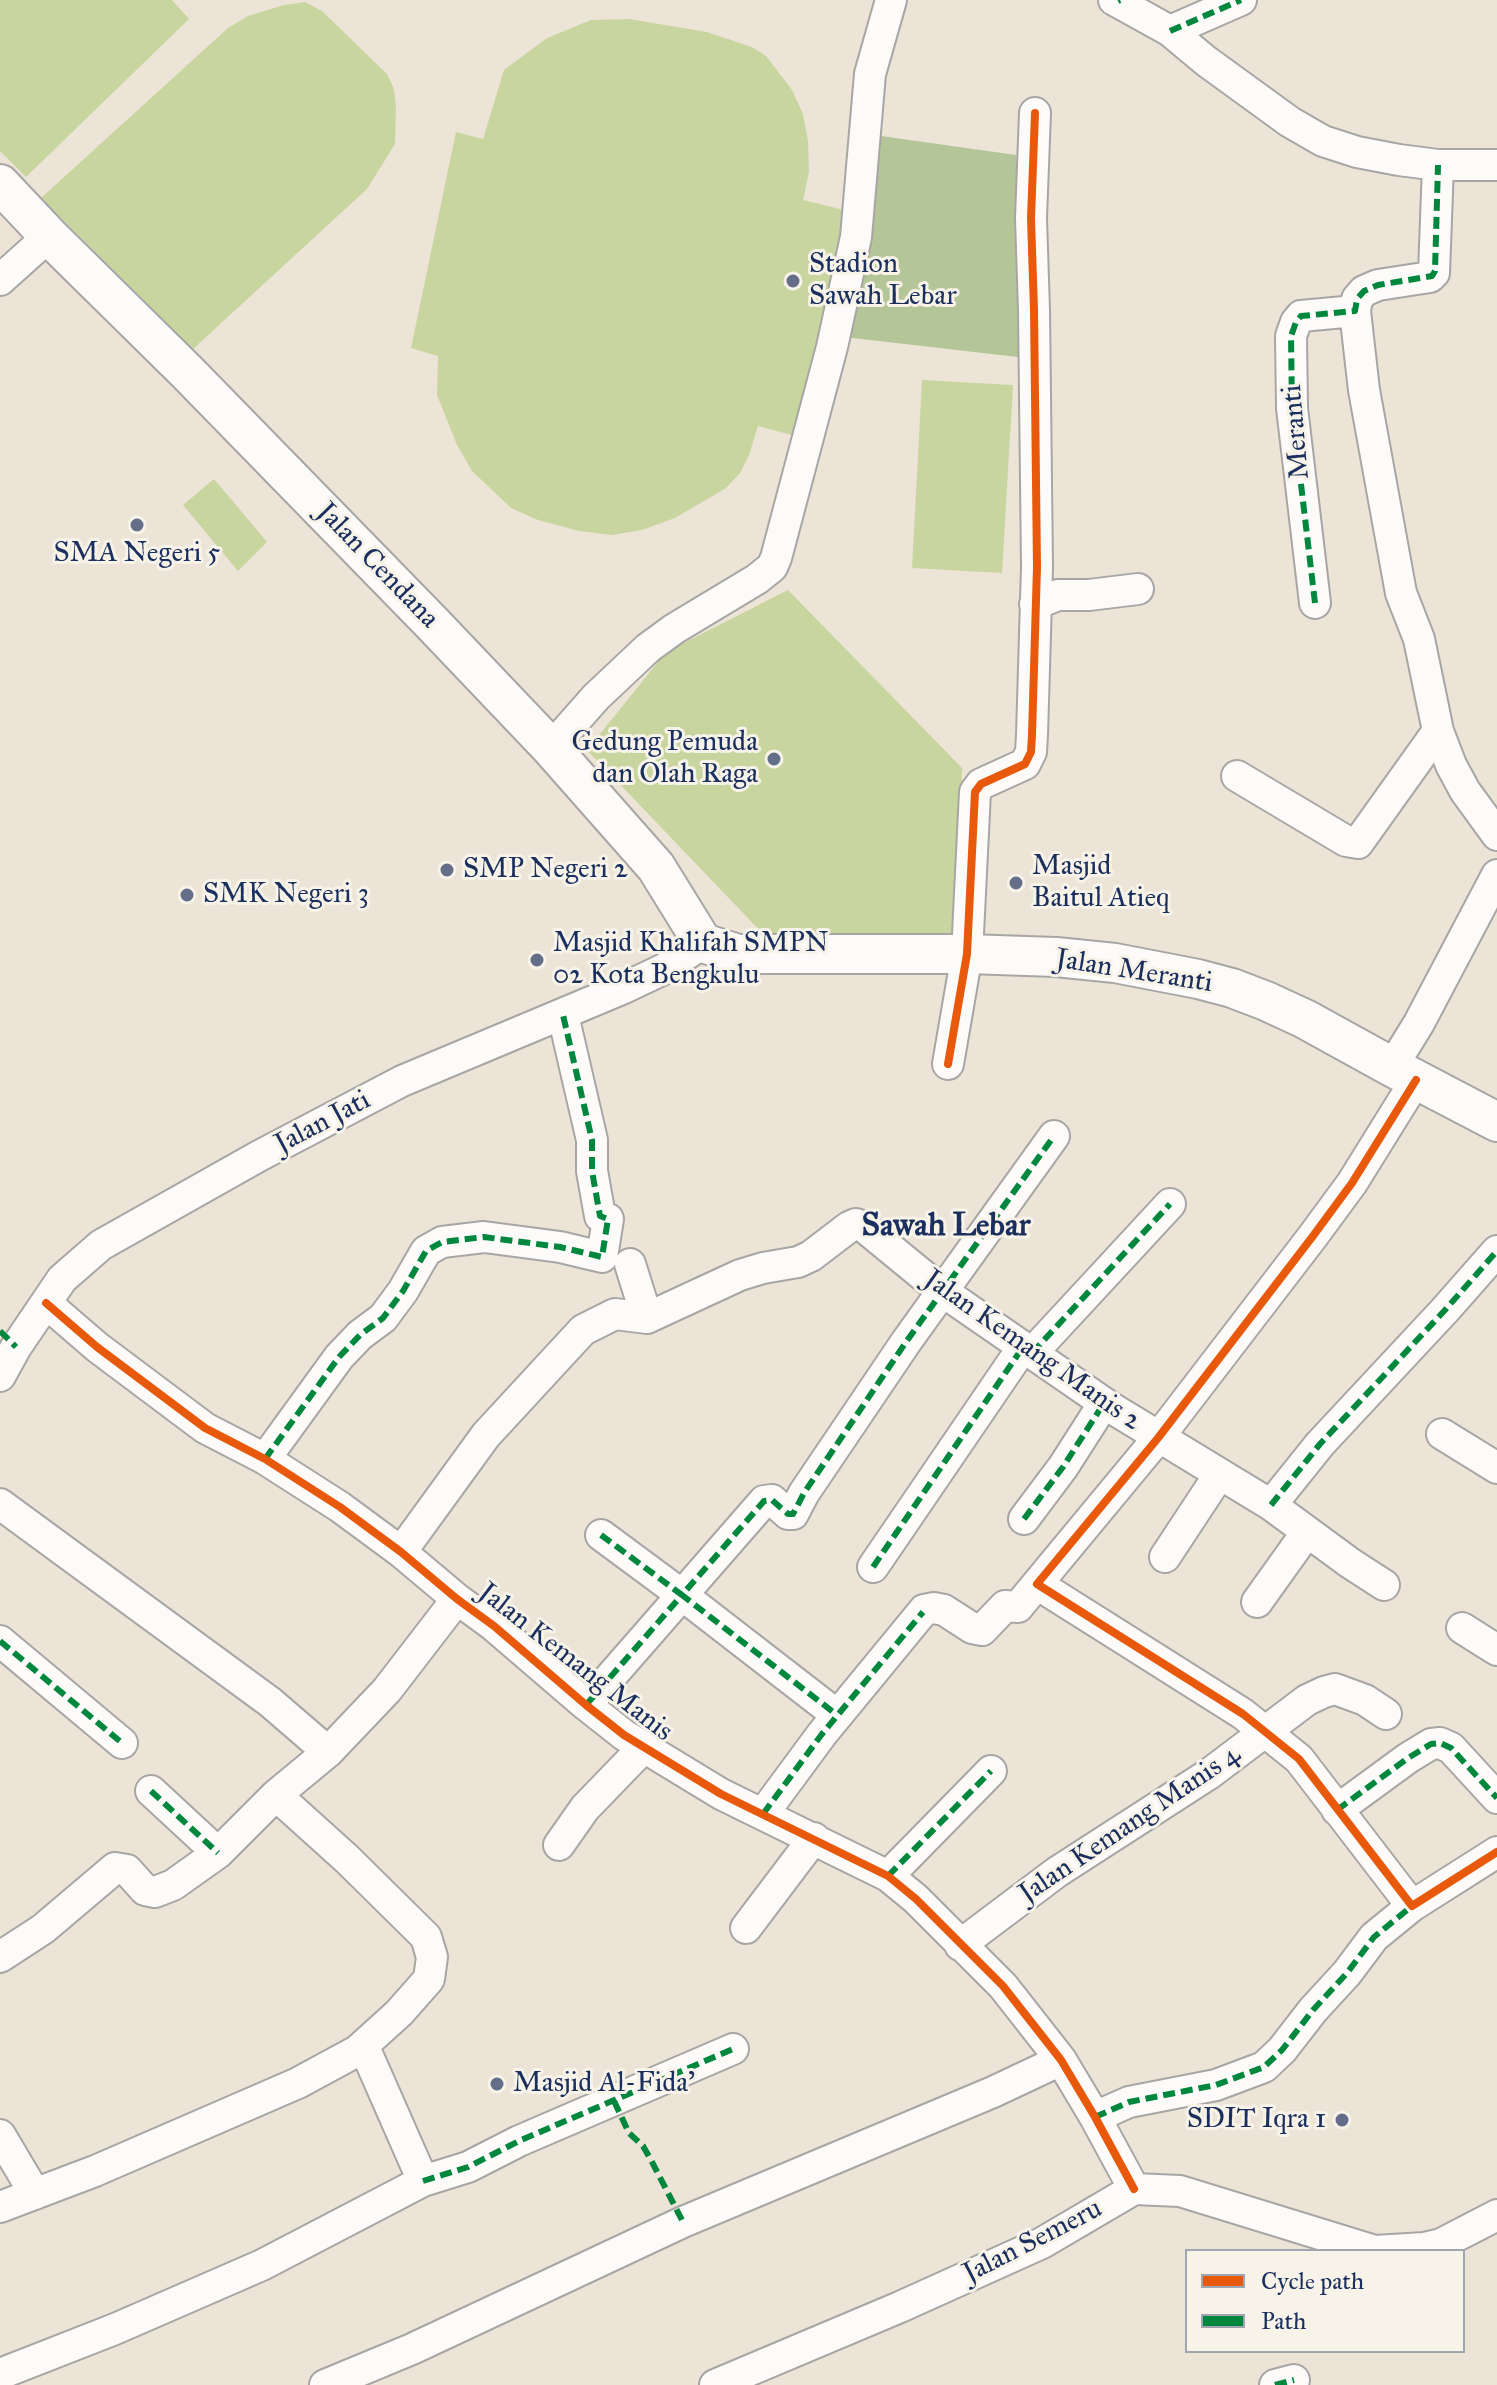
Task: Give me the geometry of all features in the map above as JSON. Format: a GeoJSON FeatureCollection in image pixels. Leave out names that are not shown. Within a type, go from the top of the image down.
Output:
{"type":"FeatureCollection","features":[{"type":"Feature","properties":{"kind":"main road","name":"Jalan Cendana"},"geometry":{"type":"LineString","coordinates":[[0,184],[551,748],[656,867],[721,948]]}},
{"type":"Feature","properties":{"kind":"main road","name":"Jalan Meranti"},"geometry":{"type":"LineString","coordinates":[[721,948],[1056,957],[1115,963],[1232,988],[1305,1019],[1497,1122]]}},
{"type":"Feature","properties":{"kind":"street"},"geometry":{"type":"LineString","coordinates":[[551,748],[596,697],[648,648],[772,567],[832,347],[856,237],[870,74],[891,0]]}},
{"type":"Feature","properties":{"kind":"street"},"geometry":{"type":"LineString","coordinates":[[1117,0],[1170,31],[1279,114],[1323,141],[1357,152],[1438,165],[1497,165]]}},
{"type":"Feature","properties":{"kind":"street"},"geometry":{"type":"LineString","coordinates":[[1170,31],[1241,0]]}},
{"type":"Feature","properties":{"kind":"street"},"geometry":{"type":"LineString","coordinates":[[948,1064],[967,954],[976,788],[1025,764],[1031,752],[1037,487],[1031,218],[1035,113]]}},
{"type":"Feature","properties":{"kind":"street"},"geometry":{"type":"LineString","coordinates":[[1438,165],[1434,273],[1430,277],[1378,285],[1364,291],[1357,299],[1355,311],[1364,390],[1401,593],[1419,639],[1438,731],[1465,791],[1497,835]]}},
{"type":"Feature","properties":{"kind":"street"},"geometry":{"type":"LineString","coordinates":[[0,280],[49,236]]}},
{"type":"Feature","properties":{"kind":"street","name":"Meranti"},"geometry":{"type":"LineString","coordinates":[[1315,603],[1292,408],[1291,336],[1301,316],[1355,311]]}},
{"type":"Feature","properties":{"kind":"street"},"geometry":{"type":"LineString","coordinates":[[1035,604],[1058,595],[1138,589]]}},
{"type":"Feature","properties":{"kind":"street"},"geometry":{"type":"LineString","coordinates":[[1237,776],[1346,841],[1358,843],[1438,731]]}},
{"type":"Feature","properties":{"kind":"street"},"geometry":{"type":"LineString","coordinates":[[763,1814],[837,1715],[923,1612],[939,1609],[972,1628],[982,1630],[1005,1606],[1018,1607],[1158,1438],[1352,1183],[1404,1074],[1419,1023],[1497,875]]}},
{"type":"Feature","properties":{"kind":"street","name":"Jalan Jati"},"geometry":{"type":"LineString","coordinates":[[0,1376],[8,1339],[46,1303],[62,1279],[101,1245],[259,1156],[402,1081],[563,1015],[664,969],[721,948]]}},
{"type":"Feature","properties":{"kind":"street"},"geometry":{"type":"LineString","coordinates":[[563,1015],[592,1140],[592,1171],[600,1216],[608,1219],[616,1261],[647,1318]]}},
{"type":"Feature","properties":{"kind":"street"},"geometry":{"type":"LineString","coordinates":[[586,1705],[764,1501],[772,1500],[788,1514],[793,1514],[804,1493],[942,1291],[1054,1136]]}},
{"type":"Feature","properties":{"kind":"street"},"geometry":{"type":"LineString","coordinates":[[873,1567],[1028,1350],[1170,1204]]}},
{"type":"Feature","properties":{"kind":"street","name":"Jalan Kemang Manis 2"},"geometry":{"type":"LineString","coordinates":[[401,1552],[486,1435],[583,1330],[615,1314],[647,1318],[740,1275],[798,1262],[856,1224],[864,1227],[942,1291],[1104,1403],[1271,1505],[1384,1585]]}},
{"type":"Feature","properties":{"kind":"street"},"geometry":{"type":"LineString","coordinates":[[265,1459],[339,1357],[360,1335],[383,1318],[426,1251],[442,1242],[484,1237],[560,1247],[616,1261]]}},
{"type":"Feature","properties":{"kind":"street"},"geometry":{"type":"LineString","coordinates":[[1271,1505],[1320,1444],[1497,1251]]}},
{"type":"Feature","properties":{"kind":"street","name":"Jalan Kemang Manis"},"geometry":{"type":"LineString","coordinates":[[46,1303],[97,1347],[205,1428],[265,1459],[340,1507],[401,1552],[586,1705],[643,1748],[721,1794],[888,1876],[916,1899],[1003,1986],[1061,2060],[1134,2189]]}},
{"type":"Feature","properties":{"kind":"street"},"geometry":{"type":"LineString","coordinates":[[1024,1519],[1063,1467],[1104,1403]]}},
{"type":"Feature","properties":{"kind":"street"},"geometry":{"type":"LineString","coordinates":[[1442,1434],[1497,1468]]}},
{"type":"Feature","properties":{"kind":"street"},"geometry":{"type":"LineString","coordinates":[[1165,1557],[1219,1475]]}},
{"type":"Feature","properties":{"kind":"street"},"geometry":{"type":"LineString","coordinates":[[0,1504],[270,1702],[328,1752]]}},
{"type":"Feature","properties":{"kind":"street"},"geometry":{"type":"LineString","coordinates":[[1257,1602],[1307,1532]]}},
{"type":"Feature","properties":{"kind":"street"},"geometry":{"type":"LineString","coordinates":[[601,1535],[837,1715]]}},
{"type":"Feature","properties":{"kind":"street"},"geometry":{"type":"LineString","coordinates":[[1037,1584],[1204,1688],[1299,1759],[1412,1906]]}},
{"type":"Feature","properties":{"kind":"street"},"geometry":{"type":"LineString","coordinates":[[0,1957],[43,1929],[115,1868],[127,1870],[145,1890],[155,1892],[173,1885],[218,1853],[276,1795],[328,1752],[387,1690],[457,1599]]}},
{"type":"Feature","properties":{"kind":"street"},"geometry":{"type":"LineString","coordinates":[[1462,1628],[1497,1650]]}},
{"type":"Feature","properties":{"kind":"street"},"geometry":{"type":"LineString","coordinates":[[0,1641],[122,1743]]}},
{"type":"Feature","properties":{"kind":"street","name":"Jalan Kemang Manis 4"},"geometry":{"type":"LineString","coordinates":[[960,1945],[1057,1872],[1209,1774],[1298,1705],[1335,1689],[1365,1700],[1386,1714]]}},
{"type":"Feature","properties":{"kind":"street"},"geometry":{"type":"LineString","coordinates":[[1337,1810],[1408,1758],[1431,1744],[1440,1743],[1451,1748],[1497,1798]]}},
{"type":"Feature","properties":{"kind":"street"},"geometry":{"type":"LineString","coordinates":[[559,1845],[585,1808],[643,1748]]}},
{"type":"Feature","properties":{"kind":"street"},"geometry":{"type":"LineString","coordinates":[[888,1876],[991,1771]]}},
{"type":"Feature","properties":{"kind":"street"},"geometry":{"type":"LineString","coordinates":[[151,1791],[218,1853]]}},
{"type":"Feature","properties":{"kind":"street"},"geometry":{"type":"LineString","coordinates":[[0,2207],[95,2171],[298,2083],[357,2051],[399,2013],[429,1979],[432,1957],[426,1937],[276,1795]]}},
{"type":"Feature","properties":{"kind":"street"},"geometry":{"type":"LineString","coordinates":[[746,1928],[814,1838]]}},
{"type":"Feature","properties":{"kind":"street"},"geometry":{"type":"LineString","coordinates":[[1095,2117],[1129,2102],[1216,2085],[1264,2067],[1282,2050],[1374,1937],[1412,1906],[1497,1852]]}},
{"type":"Feature","properties":{"kind":"street"},"geometry":{"type":"LineString","coordinates":[[0,2374],[115,2329],[262,2265],[423,2181],[468,2167],[519,2141],[733,2049]]}},
{"type":"Feature","properties":{"kind":"street"},"geometry":{"type":"LineString","coordinates":[[357,2051],[368,2056],[423,2181]]}},
{"type":"Feature","properties":{"kind":"street"},"geometry":{"type":"LineString","coordinates":[[325,2385],[441,2336],[683,2222],[993,2092],[1061,2060]]}},
{"type":"Feature","properties":{"kind":"street"},"geometry":{"type":"LineString","coordinates":[[0,2135],[35,2194]]}},
{"type":"Feature","properties":{"kind":"street","name":"Jalan Semeru"},"geometry":{"type":"LineString","coordinates":[[715,2385],[1042,2243],[1134,2189],[1180,2191],[1368,2249]]}},
{"type":"Feature","properties":{"kind":"street","name":"Jalan Semeru"},"geometry":{"type":"LineString","coordinates":[[1408,2249],[1441,2244],[1477,2225]]}},
{"type":"Feature","properties":{"kind":"green space"},"geometry":{"type":"Polygon","coordinates":[[[0,0],[172,0],[189,19],[26,177],[0,151],[0,0]]]}},
{"type":"Feature","properties":{"kind":"green space"},"geometry":{"type":"Polygon","coordinates":[[[305,2],[322,11],[387,74],[394,89],[395,144],[367,189],[193,349],[41,198],[228,28],[248,16],[305,2]]]}},
{"type":"Feature","properties":{"kind":"green space"},"geometry":{"type":"Polygon","coordinates":[[[629,19],[707,32],[752,47],[766,56],[792,90],[803,114],[809,172],[803,200],[848,211],[799,437],[758,426],[740,473],[726,488],[675,518],[642,530],[612,535],[579,531],[538,520],[511,508],[472,471],[457,445],[437,395],[438,356],[411,348],[456,132],[483,139],[504,70],[547,38],[591,20],[629,19]]]}},
{"type":"Feature","properties":{"kind":"green space"},"geometry":{"type":"Polygon","coordinates":[[[874,135],[1016,155],[1026,358],[844,337],[874,135]]]}},
{"type":"Feature","properties":{"kind":"green space"},"geometry":{"type":"Polygon","coordinates":[[[922,380],[1013,385],[1002,573],[912,568],[922,380]]]}},
{"type":"Feature","properties":{"kind":"green space"},"geometry":{"type":"Polygon","coordinates":[[[214,479],[267,542],[238,571],[183,505],[214,479]]]}},
{"type":"Feature","properties":{"kind":"green space","name":"Gedung Pemuda dan Olah Raga"},"geometry":{"type":"Polygon","coordinates":[[[788,590],[962,768],[959,935],[766,937],[587,750],[666,652],[788,590]]]}},
{"type":"Feature","properties":{"kind":"marked path"},"geometry":{"type":"LineString","coordinates":[[1170,31],[1241,0]]}},
{"type":"Feature","properties":{"kind":"marked path"},"geometry":{"type":"LineString","coordinates":[[1315,603],[1292,408],[1291,336],[1301,316],[1355,311],[1357,299],[1364,291],[1378,285],[1432,276],[1435,271],[1438,165]]}},
{"type":"Feature","properties":{"kind":"marked path"},"geometry":{"type":"LineString","coordinates":[[265,1459],[339,1357],[360,1335],[383,1318],[426,1251],[442,1242],[484,1237],[560,1247],[602,1257],[608,1219],[600,1216],[592,1171],[592,1140],[563,1015]]}},
{"type":"Feature","properties":{"kind":"marked path"},"geometry":{"type":"LineString","coordinates":[[601,1535],[682,1595],[764,1501],[772,1500],[788,1514],[793,1514],[906,1342],[1054,1136]]}},
{"type":"Feature","properties":{"kind":"marked path"},"geometry":{"type":"LineString","coordinates":[[1032,1353],[1170,1204]]}},
{"type":"Feature","properties":{"kind":"marked path"},"geometry":{"type":"LineString","coordinates":[[1271,1505],[1320,1444],[1497,1251]]}},
{"type":"Feature","properties":{"kind":"marked path"},"geometry":{"type":"LineString","coordinates":[[0,1331],[16,1347]]}},
{"type":"Feature","properties":{"kind":"marked path"},"geometry":{"type":"LineString","coordinates":[[873,1567],[1023,1347]]}},
{"type":"Feature","properties":{"kind":"marked path"},"geometry":{"type":"LineString","coordinates":[[1024,1519],[1063,1467],[1104,1403]]}},
{"type":"Feature","properties":{"kind":"marked path"},"geometry":{"type":"LineString","coordinates":[[586,1705],[682,1595],[837,1715]]}},
{"type":"Feature","properties":{"kind":"marked path"},"geometry":{"type":"LineString","coordinates":[[763,1814],[822,1734],[923,1612]]}},
{"type":"Feature","properties":{"kind":"marked path"},"geometry":{"type":"LineString","coordinates":[[0,1641],[122,1743]]}},
{"type":"Feature","properties":{"kind":"marked path"},"geometry":{"type":"LineString","coordinates":[[1337,1810],[1408,1758],[1431,1744],[1440,1743],[1451,1748],[1497,1798]]}},
{"type":"Feature","properties":{"kind":"marked path"},"geometry":{"type":"LineString","coordinates":[[888,1876],[991,1771]]}},
{"type":"Feature","properties":{"kind":"marked path"},"geometry":{"type":"LineString","coordinates":[[151,1791],[218,1853]]}},
{"type":"Feature","properties":{"kind":"marked path"},"geometry":{"type":"LineString","coordinates":[[1095,2117],[1129,2102],[1216,2085],[1264,2067],[1282,2050],[1374,1937],[1412,1906]]}},
{"type":"Feature","properties":{"kind":"marked path"},"geometry":{"type":"LineString","coordinates":[[423,2181],[468,2167],[519,2141],[733,2049]]}},
{"type":"Feature","properties":{"kind":"marked path"},"geometry":{"type":"LineString","coordinates":[[614,2101],[629,2133],[643,2146],[651,2160],[683,2222]]}},
{"type":"Feature","properties":{"kind":"marked path"},"geometry":{"type":"LineString","coordinates":[[1275,2385],[1294,2380]]}},
{"type":"Feature","properties":{"kind":"cycle path"},"geometry":{"type":"LineString","coordinates":[[948,1064],[967,954],[975,792],[981,784],[1025,764],[1031,752],[1037,567],[1031,218],[1035,113]]}},
{"type":"Feature","properties":{"kind":"cycle path"},"geometry":{"type":"LineString","coordinates":[[1416,1080],[1352,1183],[1313,1236],[1158,1438],[1037,1584],[1243,1714],[1299,1759],[1412,1906],[1497,1852]]}},
{"type":"Feature","properties":{"kind":"cycle path"},"geometry":{"type":"LineString","coordinates":[[46,1303],[97,1347],[205,1428],[265,1459],[340,1507],[401,1552],[624,1735],[721,1794],[888,1876],[916,1899],[1003,1986],[1061,2060],[1134,2189]]}},
{"type":"Feature","properties":{"kind":"place","name":"Stadion Sawah Lebar"},"geometry":{"type":"Point","coordinates":[793,281]}},
{"type":"Feature","properties":{"kind":"place","name":"SMA Negeri 5"},"geometry":{"type":"Point","coordinates":[137,525]}},
{"type":"Feature","properties":{"kind":"place","name":"Gedung Pemuda dan Olah Raga"},"geometry":{"type":"Point","coordinates":[774,759]}},
{"type":"Feature","properties":{"kind":"place","name":"SMP Negeri 2"},"geometry":{"type":"Point","coordinates":[447,870]}},
{"type":"Feature","properties":{"kind":"place","name":"Masjid Baitul Atieq"},"geometry":{"type":"Point","coordinates":[1016,883]}},
{"type":"Feature","properties":{"kind":"place","name":"SMK Negeri 3"},"geometry":{"type":"Point","coordinates":[187,895]}},
{"type":"Feature","properties":{"kind":"place","name":"Masjid Khalifah SMPN 02 Kota Bengkulu"},"geometry":{"type":"Point","coordinates":[537,960]}},
{"type":"Feature","properties":{"kind":"place","name":"Masjid Al-Fida'"},"geometry":{"type":"Point","coordinates":[497,2084]}},
{"type":"Feature","properties":{"kind":"place","name":"SDIT Iqra 1"},"geometry":{"type":"Point","coordinates":[1342,2120]}},
{"type":"Feature","properties":{"kind":"district","name":"Sawah Lebar"},"geometry":{"type":"Point","coordinates":[946,1227]}}]}
